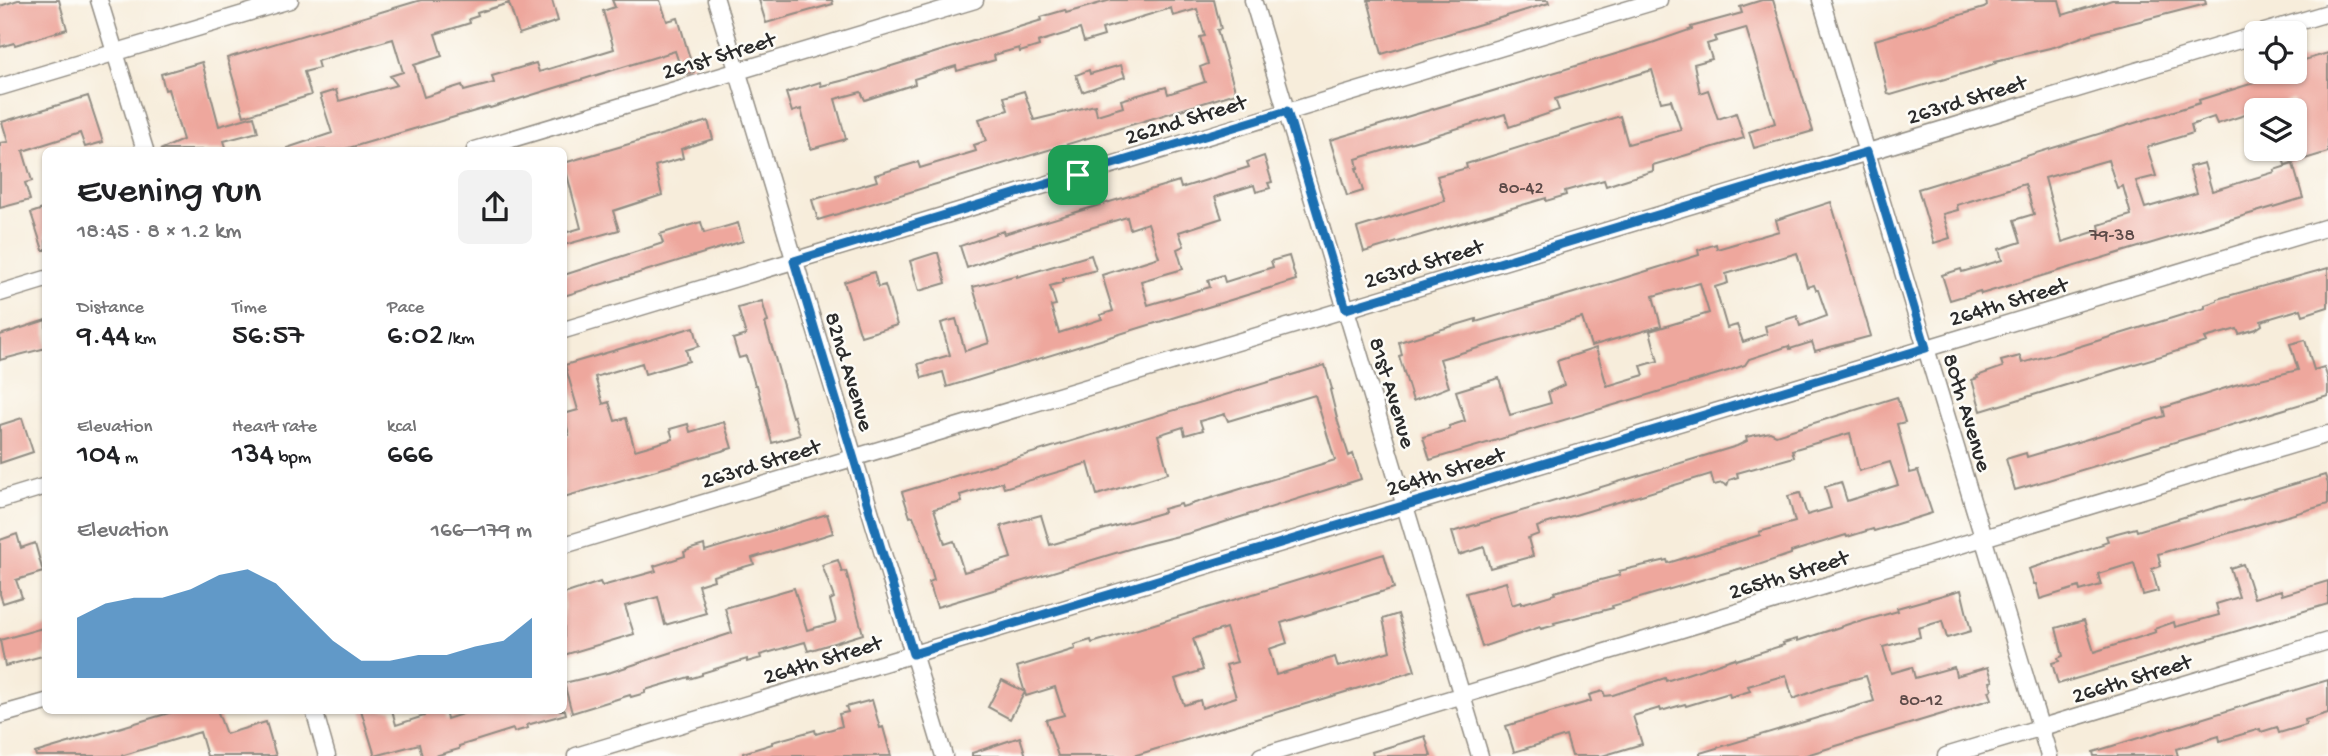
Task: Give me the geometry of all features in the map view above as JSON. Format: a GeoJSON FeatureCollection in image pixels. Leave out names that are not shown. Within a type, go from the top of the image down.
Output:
{"type":"FeatureCollection","features":[{"type":"Feature","properties":{"kind":"street"},"geometry":{"type":"LineString","coordinates":[[99,0],[144,147]]}},
{"type":"Feature","properties":{"kind":"street"},"geometry":{"type":"LineString","coordinates":[[0,87],[290,0]]}},
{"type":"Feature","properties":{"kind":"street","name":"82nd Avenue"},"geometry":{"type":"LineString","coordinates":[[716,0],[944,756]]}},
{"type":"Feature","properties":{"kind":"street","name":"261st Street"},"geometry":{"type":"LineString","coordinates":[[485,147],[975,0]]}},
{"type":"Feature","properties":{"kind":"street","name":"81st Avenue"},"geometry":{"type":"LineString","coordinates":[[1253,0],[1480,756]]}},
{"type":"Feature","properties":{"kind":"street","name":"262nd Street"},"geometry":{"type":"LineString","coordinates":[[567,329],[1659,0]]}},
{"type":"Feature","properties":{"kind":"street","name":"80th Avenue"},"geometry":{"type":"LineString","coordinates":[[1821,0],[2049,756]]}},
{"type":"Feature","properties":{"kind":"street"},"geometry":{"type":"LineString","coordinates":[[2301,21],[2328,13]]}},
{"type":"Feature","properties":{"kind":"street","name":"263rd Street"},"geometry":{"type":"LineString","coordinates":[[567,544],[2244,39]]}},
{"type":"Feature","properties":{"kind":"street","name":"264th Street"},"geometry":{"type":"LineString","coordinates":[[576,756],[2328,228]]}},
{"type":"Feature","properties":{"kind":"street"},"geometry":{"type":"LineString","coordinates":[[0,293],[42,280]]}},
{"type":"Feature","properties":{"kind":"street","name":"265th Street"},"geometry":{"type":"LineString","coordinates":[[1261,756],[2328,434]]}},
{"type":"Feature","properties":{"kind":"street"},"geometry":{"type":"LineString","coordinates":[[0,500],[42,487]]}},
{"type":"Feature","properties":{"kind":"street","name":"266th Street"},"geometry":{"type":"LineString","coordinates":[[1946,756],[2328,641]]}},
{"type":"Feature","properties":{"kind":"street"},"geometry":{"type":"LineString","coordinates":[[0,715],[42,703]]}},
{"type":"Feature","properties":{"kind":"street"},"geometry":{"type":"LineString","coordinates":[[315,714],[327,756]]}},
{"type":"Feature","properties":{"kind":"building"},"geometry":{"type":"Polygon","coordinates":[[[18,0],[59,0],[67,29],[0,47],[0,6],[18,0]]]}},
{"type":"Feature","properties":{"kind":"building"},"geometry":{"type":"Polygon","coordinates":[[[421,0],[552,0],[558,21],[519,34],[509,3],[477,13],[478,16],[469,19],[470,23],[435,34],[442,56],[414,65],[424,97],[462,85],[464,91],[494,83],[492,76],[536,63],[539,72],[614,49],[603,11],[615,7],[612,0],[660,0],[667,21],[678,18],[694,72],[683,75],[675,51],[352,147],[290,147],[332,133],[320,95],[336,90],[339,101],[397,85],[390,76],[403,72],[393,39],[317,61],[319,68],[304,72],[311,95],[244,116],[227,58],[421,0]]]}},
{"type":"Feature","properties":{"kind":"building"},"geometry":{"type":"Polygon","coordinates":[[[759,0],[832,0],[833,4],[766,23],[759,0]]]}},
{"type":"Feature","properties":{"kind":"building"},"geometry":{"type":"Polygon","coordinates":[[[1111,0],[1214,0],[1221,29],[1217,30],[1236,93],[818,220],[812,200],[877,181],[875,175],[918,162],[920,168],[976,151],[974,145],[986,141],[979,119],[1008,110],[1004,97],[1024,91],[1034,120],[1095,105],[1097,115],[1123,107],[1121,100],[1166,87],[1168,94],[1205,82],[1200,67],[1208,64],[1200,37],[1205,36],[1197,9],[1173,16],[1171,8],[1102,29],[1104,36],[1084,42],[1080,29],[1038,42],[1039,46],[1020,52],[1019,48],[994,55],[995,60],[957,71],[956,66],[914,79],[915,84],[865,100],[861,92],[835,99],[846,139],[811,149],[801,109],[792,112],[786,93],[820,82],[821,86],[849,79],[1042,20],[1041,17],[1111,0]]]}},
{"type":"Feature","properties":{"kind":"building"},"geometry":{"type":"Polygon","coordinates":[[[1368,0],[1548,0],[1549,3],[1382,54],[1368,0]]]}},
{"type":"Feature","properties":{"kind":"building"},"geometry":{"type":"Polygon","coordinates":[[[1762,0],[1773,0],[1813,131],[1754,148],[1749,132],[1775,123],[1746,28],[1715,37],[1717,41],[1707,44],[1712,59],[1694,64],[1700,93],[1708,90],[1718,119],[1736,113],[1744,138],[1653,165],[1653,171],[1606,186],[1604,180],[1565,191],[1566,195],[1546,201],[1546,198],[1364,252],[1357,228],[1445,201],[1437,176],[1467,168],[1466,164],[1620,116],[1628,144],[1681,130],[1671,100],[1661,102],[1652,70],[1555,99],[1559,110],[1509,127],[1505,114],[1356,159],[1363,191],[1347,196],[1330,140],[1649,44],[1692,29],[1691,27],[1742,13],[1740,7],[1762,0]]]}},
{"type":"Feature","properties":{"kind":"building"},"geometry":{"type":"Polygon","coordinates":[[[1986,0],[2059,0],[2063,15],[2112,0],[2205,0],[2206,4],[2093,33],[2054,47],[1995,61],[1996,63],[1982,68],[1888,94],[1875,40],[1984,8],[1987,6],[1986,0]]]}},
{"type":"Feature","properties":{"kind":"building"},"geometry":{"type":"Polygon","coordinates":[[[2328,53],[2328,152],[2307,158],[2307,98],[2244,98],[2244,115],[2217,124],[2214,117],[2191,125],[2193,133],[2147,147],[2156,176],[2136,181],[2145,208],[2197,193],[2189,167],[2204,163],[2212,191],[2293,164],[2303,198],[1981,294],[1980,291],[1950,300],[1942,275],[2002,260],[1999,249],[2021,242],[2014,220],[2034,214],[2025,184],[1957,205],[1958,210],[1943,214],[1950,238],[1934,243],[1918,189],[2200,103],[2199,100],[2250,84],[2307,84],[2307,59],[2328,53]],[[2108,160],[2045,178],[2062,242],[2100,230],[2099,225],[2131,215],[2123,186],[2117,188],[2108,160]]]}},
{"type":"Feature","properties":{"kind":"building"},"geometry":{"type":"Polygon","coordinates":[[[202,62],[219,126],[254,116],[258,132],[224,141],[226,147],[167,147],[183,140],[161,74],[202,62]]]}},
{"type":"Feature","properties":{"kind":"building"},"geometry":{"type":"Polygon","coordinates":[[[1121,65],[1125,77],[1082,92],[1076,75],[1121,65]]]}},
{"type":"Feature","properties":{"kind":"building"},"geometry":{"type":"Polygon","coordinates":[[[88,96],[103,142],[85,147],[80,133],[23,151],[32,181],[25,183],[30,200],[0,208],[0,143],[8,142],[2,122],[88,96]]]}},
{"type":"Feature","properties":{"kind":"building"},"geometry":{"type":"Polygon","coordinates":[[[708,121],[713,139],[681,149],[683,158],[655,166],[662,195],[613,211],[619,230],[567,244],[567,232],[581,228],[567,174],[567,162],[708,121]]]}},
{"type":"Feature","properties":{"kind":"building"},"geometry":{"type":"Polygon","coordinates":[[[1264,156],[1272,182],[1268,183],[1270,188],[1256,192],[1254,185],[1215,197],[1222,218],[1179,232],[1184,246],[1177,249],[1183,269],[1141,281],[1148,305],[1210,287],[1208,280],[1223,275],[1225,282],[1273,267],[1271,261],[1289,256],[1296,280],[947,387],[943,372],[922,378],[918,364],[950,355],[941,323],[956,319],[965,351],[989,343],[973,287],[1091,255],[1096,270],[1063,279],[1064,282],[1050,286],[1056,305],[1051,306],[1059,333],[1102,319],[1100,315],[1113,311],[1102,275],[1159,257],[1148,223],[1130,229],[1127,217],[1010,252],[967,268],[960,246],[1003,231],[1004,234],[1179,181],[1181,188],[1249,167],[1247,162],[1264,156]]]}},
{"type":"Feature","properties":{"kind":"building"},"geometry":{"type":"Polygon","coordinates":[[[1831,202],[1871,336],[1815,351],[1812,342],[1790,349],[1789,346],[1749,359],[1745,365],[1728,371],[1430,460],[1423,437],[1450,429],[1449,426],[1465,421],[1456,391],[1499,378],[1510,415],[1551,403],[1548,392],[1564,385],[1557,361],[1596,348],[1607,386],[1644,375],[1641,366],[1658,361],[1650,331],[1709,313],[1700,283],[1653,296],[1661,326],[1591,346],[1582,318],[1440,359],[1449,387],[1413,401],[1399,356],[1402,355],[1399,342],[1476,319],[1476,322],[1699,255],[1698,250],[1716,244],[1717,249],[1779,231],[1776,220],[1831,202]],[[1797,253],[1726,274],[1728,283],[1715,287],[1727,328],[1737,325],[1743,342],[1767,334],[1765,326],[1797,316],[1800,326],[1827,316],[1818,290],[1814,285],[1807,287],[1797,253]]]}},
{"type":"Feature","properties":{"kind":"building"},"geometry":{"type":"Polygon","coordinates":[[[42,209],[42,247],[31,213],[42,209]]]}},
{"type":"Feature","properties":{"kind":"building"},"geometry":{"type":"Polygon","coordinates":[[[701,222],[704,233],[738,223],[743,241],[567,295],[567,274],[663,243],[660,234],[701,222]]]}},
{"type":"Feature","properties":{"kind":"building"},"geometry":{"type":"Polygon","coordinates":[[[938,253],[946,283],[919,291],[910,261],[938,253]]]}},
{"type":"Feature","properties":{"kind":"building"},"geometry":{"type":"Polygon","coordinates":[[[2328,268],[2328,307],[2303,315],[2301,309],[2261,321],[2262,325],[2256,329],[2239,334],[2237,329],[2205,338],[2207,342],[1981,411],[1972,380],[2003,367],[2001,361],[2020,356],[2022,363],[2061,352],[2205,308],[2205,305],[2217,299],[2328,268]]]}},
{"type":"Feature","properties":{"kind":"building"},"geometry":{"type":"Polygon","coordinates":[[[874,272],[878,287],[885,285],[897,325],[861,336],[844,282],[874,272]]]}},
{"type":"Feature","properties":{"kind":"building"},"geometry":{"type":"Polygon","coordinates":[[[762,301],[768,322],[765,323],[792,417],[794,416],[800,435],[772,443],[757,385],[746,356],[739,358],[733,339],[746,335],[738,308],[762,301]]]}},
{"type":"Feature","properties":{"kind":"building"},"geometry":{"type":"Polygon","coordinates":[[[42,321],[42,349],[0,360],[0,335],[42,321]]]}},
{"type":"Feature","properties":{"kind":"building"},"geometry":{"type":"Polygon","coordinates":[[[694,327],[699,346],[686,350],[689,361],[645,374],[642,363],[595,377],[603,404],[609,402],[615,421],[626,418],[635,450],[673,439],[670,429],[688,424],[690,432],[724,422],[732,448],[567,496],[567,413],[578,410],[567,364],[694,327]]]}},
{"type":"Feature","properties":{"kind":"building"},"geometry":{"type":"Polygon","coordinates":[[[2305,340],[2314,370],[2324,367],[2328,379],[2328,396],[2015,490],[2006,459],[2026,453],[2027,457],[2165,416],[2163,408],[2235,385],[2298,370],[2290,344],[2305,340]]]}},
{"type":"Feature","properties":{"kind":"building"},"geometry":{"type":"Polygon","coordinates":[[[1325,365],[1338,422],[1349,456],[1353,454],[1361,479],[1190,533],[937,607],[929,582],[934,580],[925,546],[913,516],[910,517],[902,492],[1325,365]],[[1315,395],[1228,421],[1225,414],[1200,421],[1203,430],[1185,435],[1183,427],[1158,435],[1168,473],[1097,495],[1088,463],[1004,488],[1002,482],[960,495],[962,502],[934,509],[945,544],[954,541],[964,572],[1011,558],[1001,526],[1041,515],[1050,545],[1164,512],[1163,509],[1181,504],[1182,507],[1335,460],[1315,395]]]}},
{"type":"Feature","properties":{"kind":"building"},"geometry":{"type":"Polygon","coordinates":[[[1897,397],[1905,422],[1897,424],[1910,473],[1918,471],[1932,513],[1874,531],[1873,529],[1847,537],[1846,535],[1743,570],[1742,568],[1541,629],[1540,627],[1482,647],[1466,593],[1506,582],[1512,605],[1521,604],[1555,594],[1554,592],[1620,575],[1619,571],[1667,560],[1668,563],[1795,522],[1788,496],[1800,493],[1807,515],[1831,508],[1825,487],[1841,482],[1847,501],[1898,485],[1890,462],[1859,471],[1850,433],[1792,450],[1794,457],[1737,473],[1738,477],[1729,480],[1727,486],[1722,483],[1714,485],[1711,474],[1542,525],[1537,527],[1539,534],[1528,538],[1533,556],[1490,568],[1484,547],[1459,555],[1452,532],[1737,446],[1747,441],[1746,437],[1770,432],[1776,435],[1897,397]]]}},
{"type":"Feature","properties":{"kind":"building"},"geometry":{"type":"Polygon","coordinates":[[[22,418],[33,452],[0,463],[0,425],[22,418]]]}},
{"type":"Feature","properties":{"kind":"building"},"geometry":{"type":"Polygon","coordinates":[[[2325,475],[2328,504],[2158,554],[2161,566],[2152,569],[2158,591],[2143,595],[2134,563],[2098,574],[2101,585],[2080,591],[2079,587],[2040,599],[2029,569],[2103,545],[2102,543],[2108,541],[2106,536],[2136,528],[2137,531],[2325,475]]]}},
{"type":"Feature","properties":{"kind":"building"},"geometry":{"type":"Polygon","coordinates":[[[827,514],[833,533],[752,558],[754,564],[713,576],[714,580],[698,585],[706,613],[665,625],[658,597],[625,606],[634,634],[567,654],[567,593],[600,582],[602,586],[656,571],[654,566],[685,556],[684,552],[704,545],[705,551],[827,514]]]}},
{"type":"Feature","properties":{"kind":"building"},"geometry":{"type":"Polygon","coordinates":[[[17,534],[21,548],[35,543],[42,568],[42,572],[16,580],[22,597],[3,603],[0,594],[0,540],[17,534]]]}},
{"type":"Feature","properties":{"kind":"building"},"geometry":{"type":"Polygon","coordinates":[[[1384,554],[1394,588],[1281,623],[1287,643],[1269,649],[1276,675],[1335,657],[1338,667],[1390,651],[1383,619],[1398,614],[1415,671],[1133,756],[1058,756],[1046,720],[1064,715],[1055,687],[1026,696],[1017,667],[1075,649],[1074,645],[1091,640],[1092,643],[1384,554]],[[1226,628],[1193,639],[1203,670],[1175,679],[1184,705],[1200,700],[1202,708],[1236,697],[1226,665],[1237,662],[1226,628]]]}},
{"type":"Feature","properties":{"kind":"building"},"geometry":{"type":"Polygon","coordinates":[[[838,560],[842,572],[846,571],[863,634],[808,651],[805,642],[760,655],[761,658],[747,662],[747,659],[689,679],[645,690],[645,693],[572,713],[567,682],[611,672],[732,633],[725,608],[794,588],[807,630],[836,622],[830,600],[834,598],[822,565],[838,560]]]}},
{"type":"Feature","properties":{"kind":"building"},"geometry":{"type":"Polygon","coordinates":[[[2243,564],[2254,598],[2281,590],[2282,595],[2328,581],[2328,604],[2058,684],[2052,663],[2063,656],[2056,628],[2084,620],[2094,652],[2156,632],[2154,629],[2174,622],[2175,627],[2219,615],[2216,604],[2239,597],[2230,568],[2243,564]]]}},
{"type":"Feature","properties":{"kind":"building"},"geometry":{"type":"Polygon","coordinates":[[[1961,590],[1971,631],[1947,638],[1942,621],[1918,628],[1920,637],[1883,647],[1891,673],[1912,667],[1915,678],[1954,667],[1956,676],[1988,667],[1993,681],[1990,682],[1992,690],[1989,691],[1992,699],[1803,756],[1700,756],[1700,753],[1874,701],[1866,676],[1793,699],[1786,675],[1748,686],[1750,691],[1730,697],[1729,693],[1686,706],[1685,704],[1661,711],[1660,708],[1633,716],[1642,744],[1602,756],[1572,756],[1566,736],[1514,752],[1506,726],[1591,701],[1589,695],[1603,691],[1605,696],[1613,695],[1665,678],[1666,681],[1961,590]]]}},
{"type":"Feature","properties":{"kind":"building"},"geometry":{"type":"Polygon","coordinates":[[[42,628],[42,656],[5,666],[0,640],[42,628]]]}},
{"type":"Feature","properties":{"kind":"building"},"geometry":{"type":"Polygon","coordinates":[[[1002,680],[1025,692],[1010,719],[988,707],[1002,680]]]}},
{"type":"Feature","properties":{"kind":"building"},"geometry":{"type":"Polygon","coordinates":[[[2328,680],[2328,713],[2305,720],[2306,725],[2279,733],[2277,727],[2261,732],[2260,729],[2220,741],[2219,736],[2176,749],[2178,756],[2094,756],[2093,752],[2328,680]]]}},
{"type":"Feature","properties":{"kind":"building"},"geometry":{"type":"Polygon","coordinates":[[[872,700],[891,756],[743,756],[743,753],[772,742],[815,730],[816,734],[842,726],[839,714],[848,712],[846,707],[872,700]]]}},
{"type":"Feature","properties":{"kind":"building"},"geometry":{"type":"Polygon","coordinates":[[[166,714],[218,714],[226,734],[266,722],[276,756],[207,756],[200,732],[121,756],[36,756],[35,753],[166,714]]]}},
{"type":"Feature","properties":{"kind":"building"},"geometry":{"type":"Polygon","coordinates":[[[362,714],[393,714],[396,725],[424,714],[446,714],[447,719],[462,714],[566,714],[527,725],[528,728],[514,732],[513,729],[459,746],[459,749],[435,756],[422,756],[419,744],[375,756],[362,714]]]}},
{"type":"Feature","properties":{"kind":"building"},"geometry":{"type":"Polygon","coordinates":[[[1425,736],[1431,756],[1373,756],[1372,752],[1425,736]]]}},
{"type":"Feature","properties":{"kind":"building"},"geometry":{"type":"Polygon","coordinates":[[[1020,737],[1026,756],[972,756],[972,753],[1020,737]]]}},
{"type":"Feature","properties":{"kind":"route"},"geometry":{"type":"LineString","coordinates":[[1287,111],[1346,309],[1867,152],[1926,348],[913,654],[794,261],[1078,175],[1287,111]]}}]}
